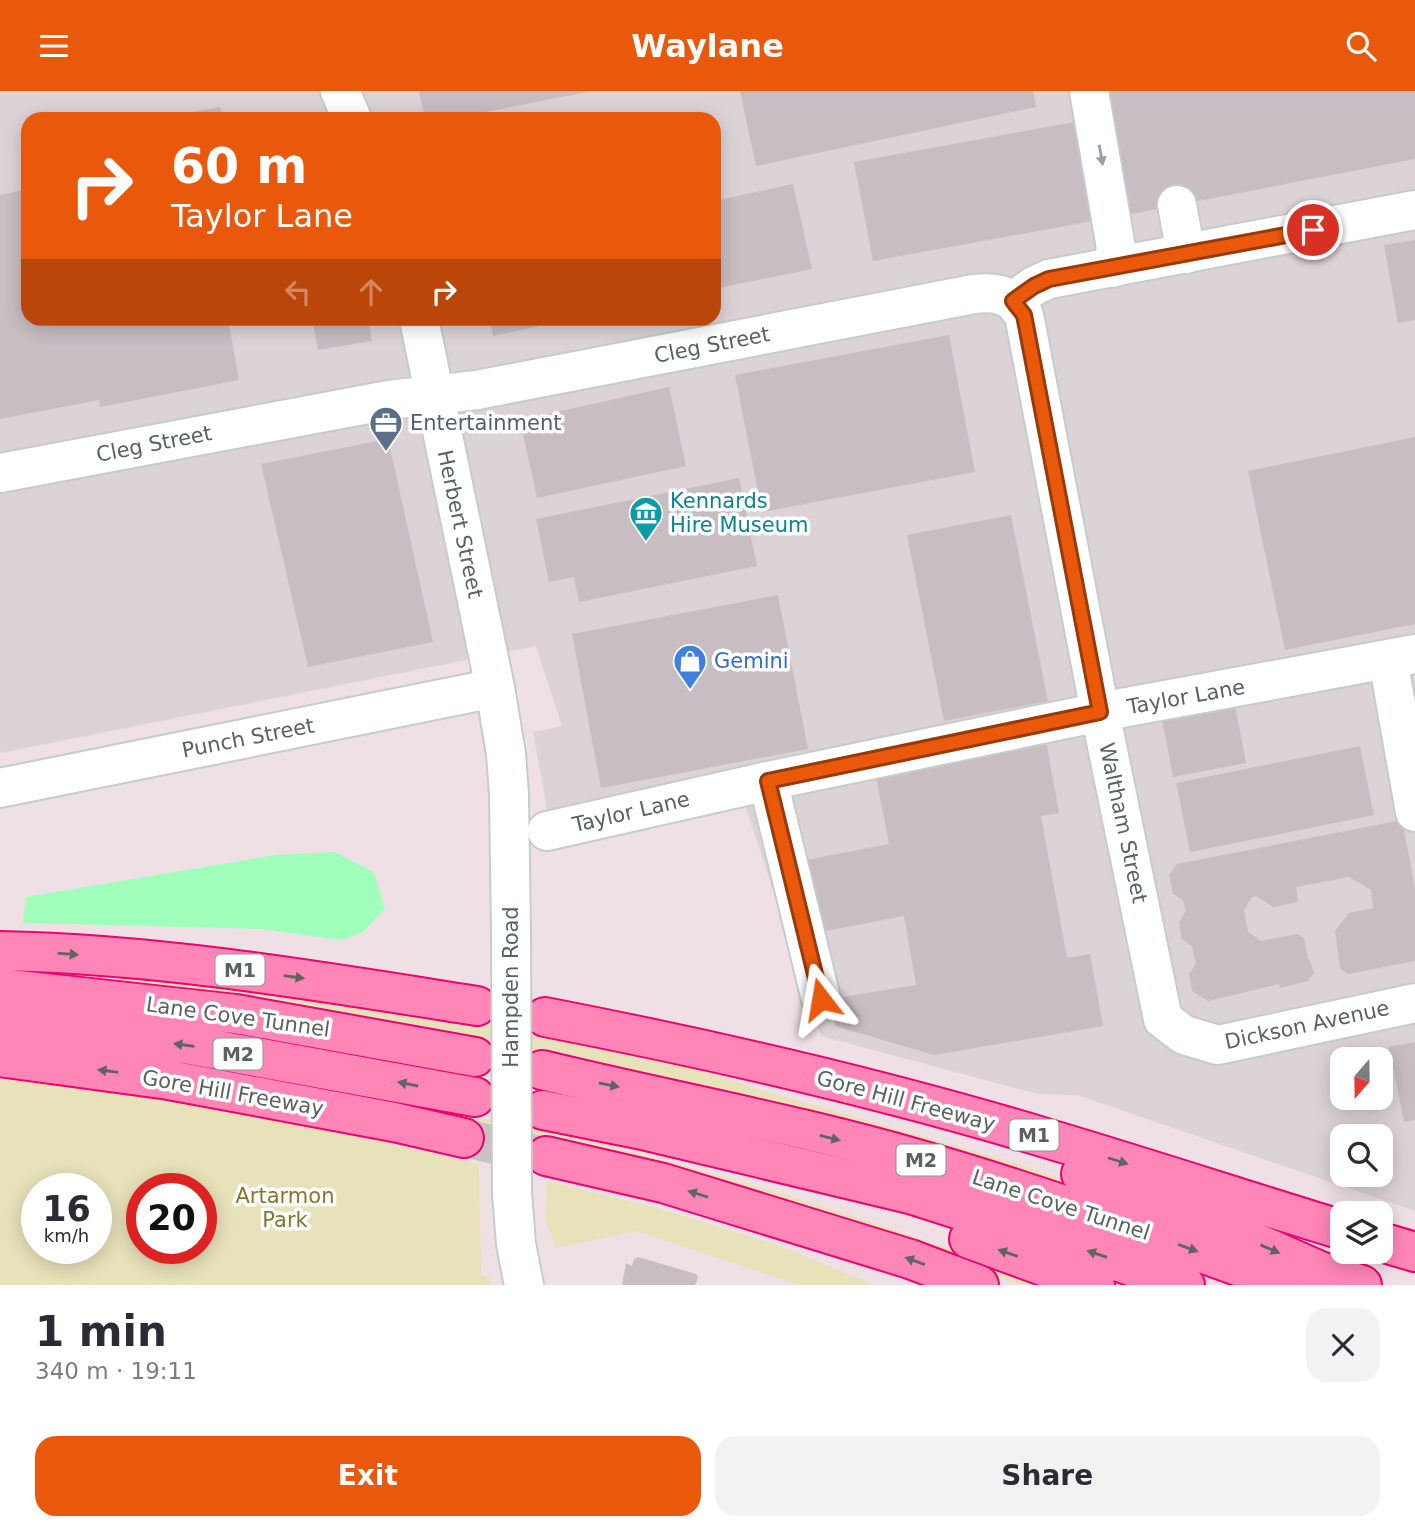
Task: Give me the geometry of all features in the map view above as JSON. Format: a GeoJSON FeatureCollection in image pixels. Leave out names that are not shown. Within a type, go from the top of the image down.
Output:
{"type":"FeatureCollection","features":[{"type":"Feature","properties":{"kind":"highway","name":"M1"},"geometry":{"type":"LineString","coordinates":[[0,951],[39,951],[256,972],[477,1006]]}},
{"type":"Feature","properties":{"kind":"highway","name":"Lane Cove Tunnel"},"geometry":{"type":"LineString","coordinates":[[0,988],[236,1014],[475,1056]]}},
{"type":"Feature","properties":{"kind":"highway","name":"Gore Hill Freeway"},"geometry":{"type":"LineString","coordinates":[[545,1017],[721,1053],[880,1092],[1048,1139],[1330,1226]]}},
{"type":"Feature","properties":{"kind":"highway","name":"Gore Hill Freeway"},"geometry":{"type":"LineString","coordinates":[[0,1024],[185,1044],[475,1097]]}},
{"type":"Feature","properties":{"kind":"highway"},"geometry":{"type":"LineString","coordinates":[[721,1053],[880,1109],[1054,1164],[1216,1225],[1320,1271],[1362,1285]]}},
{"type":"Feature","properties":{"kind":"highway","name":"Gore Hill Freeway"},"geometry":{"type":"LineString","coordinates":[[0,1057],[169,1080],[394,1122],[464,1138]]}},
{"type":"Feature","properties":{"kind":"highway","name":"Lane Cove Tunnel"},"geometry":{"type":"LineString","coordinates":[[542,1070],[922,1160],[1116,1222],[1290,1285]]}},
{"type":"Feature","properties":{"kind":"highway","name":"M2"},"geometry":{"type":"LineString","coordinates":[[543,1110],[647,1131]]}},
{"type":"Feature","properties":{"kind":"highway","name":"Lane Cove Tunnel"},"geometry":{"type":"LineString","coordinates":[[647,1131],[910,1194],[1185,1285]]}},
{"type":"Feature","properties":{"kind":"highway"},"geometry":{"type":"LineString","coordinates":[[647,1131],[1095,1285]]}},
{"type":"Feature","properties":{"kind":"highway"},"geometry":{"type":"LineString","coordinates":[[546,1156],[663,1183],[910,1259],[979,1285]]}},
{"type":"Feature","properties":{"kind":"highway"},"geometry":{"type":"LineString","coordinates":[[1393,1246],[1415,1252]]}},
{"type":"Feature","properties":{"kind":"street"},"geometry":{"type":"LineString","coordinates":[[340,91],[349,112]]}},
{"type":"Feature","properties":{"kind":"street"},"geometry":{"type":"LineString","coordinates":[[1089,91],[1116,248],[1112,268]]}},
{"type":"Feature","properties":{"kind":"street"},"geometry":{"type":"LineString","coordinates":[[1177,205],[1186,254]]}},
{"type":"Feature","properties":{"kind":"street"},"geometry":{"type":"LineString","coordinates":[[1013,301],[1049,279],[1415,210]]}},
{"type":"Feature","properties":{"kind":"street","name":"Cleg Street"},"geometry":{"type":"LineString","coordinates":[[0,473],[389,400],[477,390],[974,294],[990,292],[1004,295],[1013,301]]}},
{"type":"Feature","properties":{"kind":"street","name":"Waltham Street"},"geometry":{"type":"LineString","coordinates":[[1013,301],[1024,315],[1100,712],[1163,1019]]}},
{"type":"Feature","properties":{"kind":"street","name":"Herbert Street"},"geometry":{"type":"LineString","coordinates":[[420,326],[495,688]]}},
{"type":"Feature","properties":{"kind":"street"},"geometry":{"type":"LineString","coordinates":[[1401,657],[1415,812]]}},
{"type":"Feature","properties":{"kind":"street","name":"Taylor Lane"},"geometry":{"type":"LineString","coordinates":[[547,831],[768,781],[1100,712],[1401,657]]}},
{"type":"Feature","properties":{"kind":"street","name":"Punch Street"},"geometry":{"type":"LineString","coordinates":[[0,788],[495,688]]}},
{"type":"Feature","properties":{"kind":"street","name":"Hampden Road"},"geometry":{"type":"LineString","coordinates":[[495,688],[506,754],[509,794],[512,1193],[516,1244],[524,1285]]}},
{"type":"Feature","properties":{"kind":"street"},"geometry":{"type":"LineString","coordinates":[[768,781],[821,999]]}},
{"type":"Feature","properties":{"kind":"street","name":"Dickson Avenue"},"geometry":{"type":"LineString","coordinates":[[1163,1019],[1184,1035],[1218,1045],[1415,1003]]}},
{"type":"Feature","properties":{"kind":"shaded area"},"geometry":{"type":"Polygon","coordinates":[[[0,91],[1415,91],[1415,1211],[1393,1203],[1393,1201],[1345,1187],[1393,1187],[1393,1124],[1330,1124],[1330,1182],[1077,1095],[1038,1094],[821,1036],[741,793],[550,824],[533,732],[562,726],[536,646],[0,753],[0,91]]]}},
{"type":"Feature","properties":{"kind":"shaded area"},"geometry":{"type":"Polygon","coordinates":[[[335,852],[374,872],[385,909],[362,933],[341,940],[261,929],[23,923],[26,897],[276,855],[335,852]]]}},
{"type":"Feature","properties":{"kind":"green space"},"geometry":{"type":"Polygon","coordinates":[[[121,974],[358,1002],[567,1037],[677,1061],[761,1090],[1012,1162],[1131,1202],[564,1056],[457,1034],[277,1003],[121,981],[121,974]]]}},
{"type":"Feature","properties":{"kind":"green space"},"geometry":{"type":"Polygon","coordinates":[[[250,1074],[485,1118],[679,1164],[841,1213],[1055,1285],[1019,1285],[984,1271],[624,1158],[249,1078],[250,1074]]]}},
{"type":"Feature","properties":{"kind":"green space","name":"Artarmon Park"},"geometry":{"type":"Polygon","coordinates":[[[0,1079],[181,1103],[360,1137],[479,1164],[481,1276],[490,1278],[492,1285],[0,1285],[0,1079]]]}},
{"type":"Feature","properties":{"kind":"green space"},"geometry":{"type":"Polygon","coordinates":[[[547,1181],[654,1207],[775,1244],[875,1285],[800,1285],[636,1231],[556,1248],[546,1220],[547,1181]]]}},
{"type":"Feature","properties":{"kind":"building"},"geometry":{"type":"Polygon","coordinates":[[[419,91],[587,91],[486,112],[424,112],[419,91]]]}},
{"type":"Feature","properties":{"kind":"building"},"geometry":{"type":"Polygon","coordinates":[[[740,91],[1033,91],[1036,107],[756,166],[740,91]]]}},
{"type":"Feature","properties":{"kind":"building"},"geometry":{"type":"Polygon","coordinates":[[[1101,91],[1415,91],[1415,159],[1126,215],[1101,91]]]}},
{"type":"Feature","properties":{"kind":"building"},"geometry":{"type":"Polygon","coordinates":[[[220,107],[221,112],[194,112],[220,107]]]}},
{"type":"Feature","properties":{"kind":"building"},"geometry":{"type":"Polygon","coordinates":[[[1080,121],[1098,220],[873,261],[854,162],[1080,121]]]}},
{"type":"Feature","properties":{"kind":"building"},"geometry":{"type":"Polygon","coordinates":[[[793,184],[812,269],[721,288],[721,199],[793,184]]]}},
{"type":"Feature","properties":{"kind":"building"},"geometry":{"type":"Polygon","coordinates":[[[21,190],[21,326],[229,326],[239,380],[100,407],[99,400],[0,419],[0,195],[21,190]]]}},
{"type":"Feature","properties":{"kind":"building"},"geometry":{"type":"Polygon","coordinates":[[[1415,240],[1415,320],[1398,323],[1384,245],[1415,240]]]}},
{"type":"Feature","properties":{"kind":"building"},"geometry":{"type":"Polygon","coordinates":[[[313,326],[369,326],[372,341],[318,350],[313,326]]]}},
{"type":"Feature","properties":{"kind":"building"},"geometry":{"type":"Polygon","coordinates":[[[491,326],[540,326],[493,336],[491,326]]]}},
{"type":"Feature","properties":{"kind":"building"},"geometry":{"type":"Polygon","coordinates":[[[949,335],[975,472],[762,512],[735,375],[949,335]]]}},
{"type":"Feature","properties":{"kind":"building"},"geometry":{"type":"Polygon","coordinates":[[[669,387],[686,466],[537,498],[520,420],[669,387]]]}},
{"type":"Feature","properties":{"kind":"building"},"geometry":{"type":"Polygon","coordinates":[[[1415,437],[1415,624],[1285,650],[1248,471],[1415,437]]]}},
{"type":"Feature","properties":{"kind":"building"},"geometry":{"type":"Polygon","coordinates":[[[388,439],[433,642],[308,667],[261,464],[388,439]]]}},
{"type":"Feature","properties":{"kind":"building","name":"Kennards Hire Museum"},"geometry":{"type":"Polygon","coordinates":[[[739,478],[757,566],[579,602],[574,577],[549,582],[536,519],[739,478]]]}},
{"type":"Feature","properties":{"kind":"building"},"geometry":{"type":"Polygon","coordinates":[[[1011,515],[1048,701],[944,721],[907,535],[1011,515]]]}},
{"type":"Feature","properties":{"kind":"building","name":"Gemini"},"geometry":{"type":"Polygon","coordinates":[[[778,595],[808,749],[601,788],[572,634],[778,595]]]}},
{"type":"Feature","properties":{"kind":"building"},"geometry":{"type":"Polygon","coordinates":[[[1234,700],[1246,763],[1173,777],[1161,714],[1234,700]]]}},
{"type":"Feature","properties":{"kind":"building"},"geometry":{"type":"Polygon","coordinates":[[[1045,735],[1059,813],[1041,816],[1067,958],[1090,954],[1103,1026],[934,1055],[835,1026],[830,999],[916,985],[904,916],[815,933],[801,861],[889,844],[874,767],[1045,735]]]}},
{"type":"Feature","properties":{"kind":"building"},"geometry":{"type":"Polygon","coordinates":[[[1360,746],[1374,815],[1190,852],[1176,783],[1360,746]]]}},
{"type":"Feature","properties":{"kind":"building"},"geometry":{"type":"Polygon","coordinates":[[[1402,820],[1415,888],[1415,961],[1348,974],[1340,968],[1335,931],[1349,913],[1373,908],[1371,890],[1349,877],[1296,887],[1298,902],[1273,907],[1256,896],[1252,897],[1244,910],[1248,932],[1261,941],[1297,934],[1304,938],[1314,973],[1308,981],[1280,988],[1279,984],[1208,1001],[1192,991],[1189,974],[1196,964],[1192,946],[1182,939],[1179,922],[1186,911],[1183,900],[1173,894],[1169,875],[1177,864],[1402,820]]]}},
{"type":"Feature","properties":{"kind":"building"},"geometry":{"type":"Polygon","coordinates":[[[1415,1042],[1415,1120],[1404,1122],[1393,1067],[1393,1047],[1389,1047],[1415,1042]]]}},
{"type":"Feature","properties":{"kind":"building"},"geometry":{"type":"Polygon","coordinates":[[[638,1257],[696,1274],[698,1277],[695,1285],[622,1285],[626,1263],[632,1266],[634,1259],[638,1257]]]}},
{"type":"Feature","properties":{"kind":"tunnel"},"geometry":{"type":"LineString","coordinates":[[464,1138],[544,1156]]}},
{"type":"Feature","properties":{"kind":"place","name":"Entertainment"},"geometry":{"type":"Point","coordinates":[386,453]}},
{"type":"Feature","properties":{"kind":"place","name":"Kennards Hire Museum"},"geometry":{"type":"Point","coordinates":[646,543]}},
{"type":"Feature","properties":{"kind":"place","name":"Gemini"},"geometry":{"type":"Point","coordinates":[690,691]}},
{"type":"Feature","properties":{"kind":"route"},"geometry":{"type":"LineString","coordinates":[[821,999],[768,781],[1100,712],[1024,315],[1013,301],[1049,279],[1313,230]]}}]}
